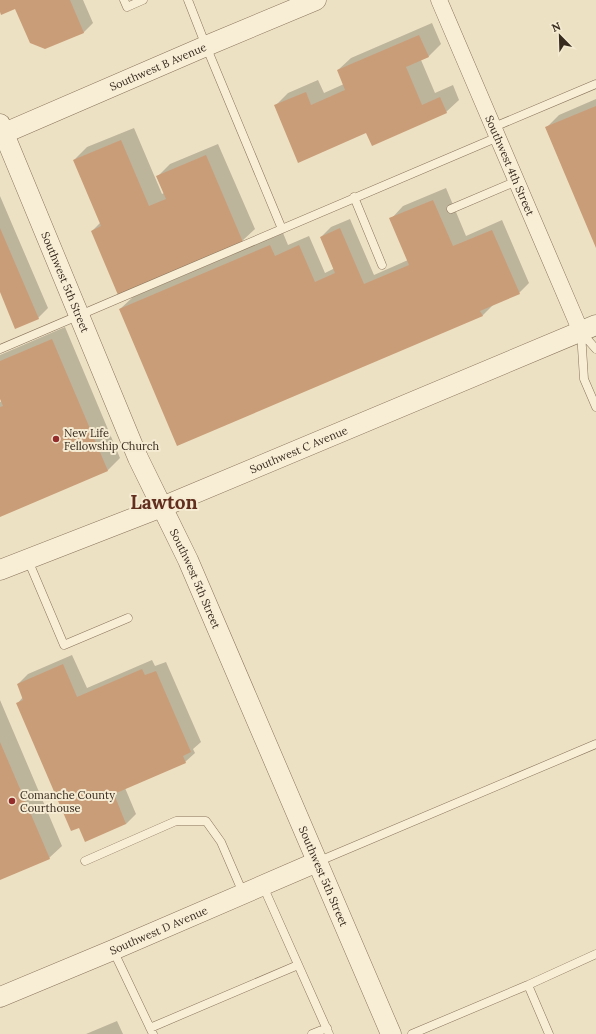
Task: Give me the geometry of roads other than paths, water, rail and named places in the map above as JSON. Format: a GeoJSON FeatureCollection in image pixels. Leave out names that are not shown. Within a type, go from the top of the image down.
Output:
{"type":"FeatureCollection","features":[{"type":"Feature","properties":{"kind":"street","name":"Southwest B Avenue"},"geometry":{"type":"LineString","coordinates":[[1,131],[316,0]]}},
{"type":"Feature","properties":{"kind":"street","name":"Southwest 4th Street"},"geometry":{"type":"LineString","coordinates":[[439,0],[517,181],[589,329]]}},
{"type":"Feature","properties":{"kind":"street","name":"Southwest 5th Street"},"geometry":{"type":"LineString","coordinates":[[1,131],[138,458],[191,568],[391,1034]]}},
{"type":"Feature","properties":{"kind":"street","name":"Southwest C Avenue"},"geometry":{"type":"LineString","coordinates":[[0,570],[162,507],[589,329]]}},
{"type":"Feature","properties":{"kind":"street","name":"Southwest D Avenue"},"geometry":{"type":"LineString","coordinates":[[0,997],[317,862]]}},
{"type":"Feature","properties":{"kind":"lane"},"geometry":{"type":"LineString","coordinates":[[124,0],[127,7],[143,0]]}},
{"type":"Feature","properties":{"kind":"lane"},"geometry":{"type":"LineString","coordinates":[[188,0],[282,228]]}},
{"type":"Feature","properties":{"kind":"lane"},"geometry":{"type":"LineString","coordinates":[[0,349],[354,198],[596,84]]}},
{"type":"Feature","properties":{"kind":"lane"},"geometry":{"type":"LineString","coordinates":[[451,209],[517,181]]}},
{"type":"Feature","properties":{"kind":"lane"},"geometry":{"type":"LineString","coordinates":[[354,198],[382,265]]}},
{"type":"Feature","properties":{"kind":"lane","name":"Southwest 4th Street"},"geometry":{"type":"LineString","coordinates":[[589,329],[596,349]]}},
{"type":"Feature","properties":{"kind":"lane","name":"Southwest 4th Street"},"geometry":{"type":"LineString","coordinates":[[589,329],[584,379],[596,407]]}},
{"type":"Feature","properties":{"kind":"lane"},"geometry":{"type":"LineString","coordinates":[[28,560],[64,644],[128,618]]}},
{"type":"Feature","properties":{"kind":"lane"},"geometry":{"type":"LineString","coordinates":[[317,862],[596,744]]}},
{"type":"Feature","properties":{"kind":"lane"},"geometry":{"type":"LineString","coordinates":[[85,861],[176,821],[206,821],[221,842],[243,893]]}},
{"type":"Feature","properties":{"kind":"lane"},"geometry":{"type":"LineString","coordinates":[[262,885],[328,1031],[312,1034]]}},
{"type":"Feature","properties":{"kind":"lane"},"geometry":{"type":"LineString","coordinates":[[113,950],[152,1031],[298,965]]}},
{"type":"Feature","properties":{"kind":"lane"},"geometry":{"type":"LineString","coordinates":[[412,1034],[528,985],[596,954]]}},
{"type":"Feature","properties":{"kind":"lane"},"geometry":{"type":"LineString","coordinates":[[528,985],[550,1034]]}},
{"type":"Feature","properties":{"kind":"place","name":"New Life Fellowship Church"},"geometry":{"type":"Point","coordinates":[56,439]}},
{"type":"Feature","properties":{"kind":"place","name":"Comanche County Courthouse"},"geometry":{"type":"Point","coordinates":[12,801]}},
{"type":"Feature","properties":{"kind":"district","name":"Lawton"},"geometry":{"type":"Point","coordinates":[164,502]}}]}
